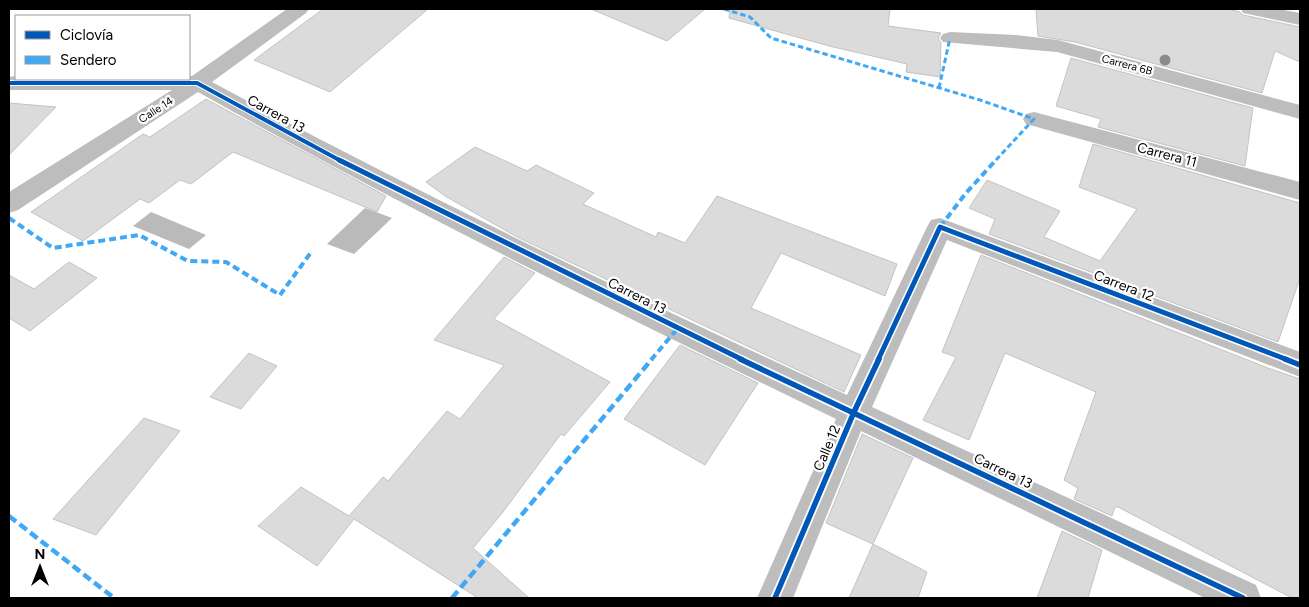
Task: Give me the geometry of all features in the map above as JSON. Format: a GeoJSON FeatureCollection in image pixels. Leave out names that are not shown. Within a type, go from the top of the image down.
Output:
{"type":"FeatureCollection","features":[{"type":"Feature","properties":{"kind":"street","name":"Calle 14"},"geometry":{"type":"LineString","coordinates":[[9,204],[197,83],[299,9]]}},
{"type":"Feature","properties":{"kind":"street"},"geometry":{"type":"LineString","coordinates":[[1250,9],[1300,20]]}},
{"type":"Feature","properties":{"kind":"street","name":"Carrera 6B"},"geometry":{"type":"LineString","coordinates":[[950,38],[1016,41],[1058,46],[1300,112]]}},
{"type":"Feature","properties":{"kind":"street","name":"Carrera 13"},"geometry":{"type":"LineString","coordinates":[[9,84],[197,83],[345,163],[668,325],[1243,598]]}},
{"type":"Feature","properties":{"kind":"street","name":"Carrera 11"},"geometry":{"type":"LineString","coordinates":[[1034,119],[1300,191]]}},
{"type":"Feature","properties":{"kind":"street","name":"Calle 12"},"geometry":{"type":"LineString","coordinates":[[775,598],[854,412],[940,227]]}},
{"type":"Feature","properties":{"kind":"street","name":"Carrera 12"},"geometry":{"type":"LineString","coordinates":[[940,227],[1300,365]]}},
{"type":"Feature","properties":{"kind":"shaded area"},"geometry":{"type":"Polygon","coordinates":[[[365,208],[392,218],[354,254],[327,244],[365,208]]]}},
{"type":"Feature","properties":{"kind":"shaded area"},"geometry":{"type":"Polygon","coordinates":[[[151,212],[206,235],[189,249],[133,226],[151,212]]]}},
{"type":"Feature","properties":{"kind":"building"},"geometry":{"type":"Polygon","coordinates":[[[323,9],[428,9],[330,92],[254,60],[323,9]]]}},
{"type":"Feature","properties":{"kind":"building"},"geometry":{"type":"Polygon","coordinates":[[[591,9],[705,9],[667,41],[591,9]]]}},
{"type":"Feature","properties":{"kind":"building"},"geometry":{"type":"Polygon","coordinates":[[[730,9],[890,9],[888,26],[941,33],[938,38],[941,43],[940,77],[906,72],[907,64],[829,46],[729,18],[730,9]]]}},
{"type":"Feature","properties":{"kind":"building"},"geometry":{"type":"Polygon","coordinates":[[[1036,9],[1228,9],[1240,12],[1243,15],[1300,27],[1300,62],[1275,51],[1262,93],[1075,42],[1038,36],[1036,9]]]}},
{"type":"Feature","properties":{"kind":"building"},"geometry":{"type":"Polygon","coordinates":[[[1071,58],[1253,108],[1245,166],[1098,127],[1101,119],[1056,106],[1071,58]]]}},
{"type":"Feature","properties":{"kind":"building"},"geometry":{"type":"Polygon","coordinates":[[[206,99],[386,196],[377,212],[233,152],[191,184],[180,180],[149,203],[140,199],[83,241],[31,212],[143,134],[150,137],[206,99]]]}},
{"type":"Feature","properties":{"kind":"building"},"geometry":{"type":"Polygon","coordinates":[[[9,103],[56,107],[9,155],[9,103]]]}},
{"type":"Feature","properties":{"kind":"building"},"geometry":{"type":"Polygon","coordinates":[[[1093,144],[1300,203],[1300,278],[1278,342],[989,234],[995,219],[969,208],[987,180],[1060,211],[1044,237],[1100,261],[1137,209],[1079,187],[1093,144]]]}},
{"type":"Feature","properties":{"kind":"building"},"geometry":{"type":"Polygon","coordinates":[[[475,147],[527,171],[536,165],[594,193],[583,204],[656,237],[658,232],[685,243],[717,196],[897,264],[885,296],[781,253],[751,308],[861,355],[844,392],[517,237],[445,196],[426,182],[475,147]]]}},
{"type":"Feature","properties":{"kind":"building"},"geometry":{"type":"Polygon","coordinates":[[[981,255],[1300,379],[1300,598],[1292,598],[1118,507],[1115,507],[1112,516],[1074,499],[1078,488],[1064,480],[1096,392],[1005,353],[969,440],[923,420],[956,357],[942,352],[981,255]]]}},
{"type":"Feature","properties":{"kind":"building"},"geometry":{"type":"Polygon","coordinates":[[[504,257],[535,273],[494,319],[610,382],[564,436],[561,434],[503,512],[473,548],[529,598],[478,598],[354,519],[317,566],[258,526],[301,487],[349,516],[383,477],[388,481],[447,411],[460,419],[504,365],[434,340],[504,257]]]}},
{"type":"Feature","properties":{"kind":"building"},"geometry":{"type":"Polygon","coordinates":[[[69,262],[97,278],[30,331],[9,318],[9,275],[34,289],[69,262]]]}},
{"type":"Feature","properties":{"kind":"building"},"geometry":{"type":"Polygon","coordinates":[[[680,345],[758,383],[705,465],[624,419],[680,345]]]}},
{"type":"Feature","properties":{"kind":"building"},"geometry":{"type":"Polygon","coordinates":[[[249,353],[277,366],[241,409],[210,397],[249,353]]]}},
{"type":"Feature","properties":{"kind":"building"},"geometry":{"type":"Polygon","coordinates":[[[144,418],[180,431],[96,535],[53,519],[144,418]]]}},
{"type":"Feature","properties":{"kind":"building"},"geometry":{"type":"Polygon","coordinates":[[[862,434],[913,458],[873,544],[826,523],[862,434]]]}},
{"type":"Feature","properties":{"kind":"building"},"geometry":{"type":"Polygon","coordinates":[[[1062,531],[1102,550],[1088,598],[1037,598],[1062,531]]]}},
{"type":"Feature","properties":{"kind":"building"},"geometry":{"type":"Polygon","coordinates":[[[873,544],[927,572],[918,598],[849,598],[873,544]]]}},
{"type":"Feature","properties":{"kind":"marked path"},"geometry":{"type":"LineString","coordinates":[[724,9],[750,17],[771,38],[980,100],[1034,119],[966,193],[940,227]]}},
{"type":"Feature","properties":{"kind":"marked path"},"geometry":{"type":"LineString","coordinates":[[939,88],[950,38]]}},
{"type":"Feature","properties":{"kind":"marked path"},"geometry":{"type":"LineString","coordinates":[[9,218],[53,248],[139,235],[188,261],[226,262],[280,295],[312,251]]}},
{"type":"Feature","properties":{"kind":"marked path"},"geometry":{"type":"LineString","coordinates":[[452,598],[677,329]]}},
{"type":"Feature","properties":{"kind":"marked path"},"geometry":{"type":"LineString","coordinates":[[9,516],[114,598]]}},
{"type":"Feature","properties":{"kind":"cycle path"},"geometry":{"type":"LineString","coordinates":[[9,83],[197,83],[319,150],[677,329],[1243,598]]}},
{"type":"Feature","properties":{"kind":"cycle path"},"geometry":{"type":"LineString","coordinates":[[775,598],[854,412],[940,227],[1300,365]]}}]}
